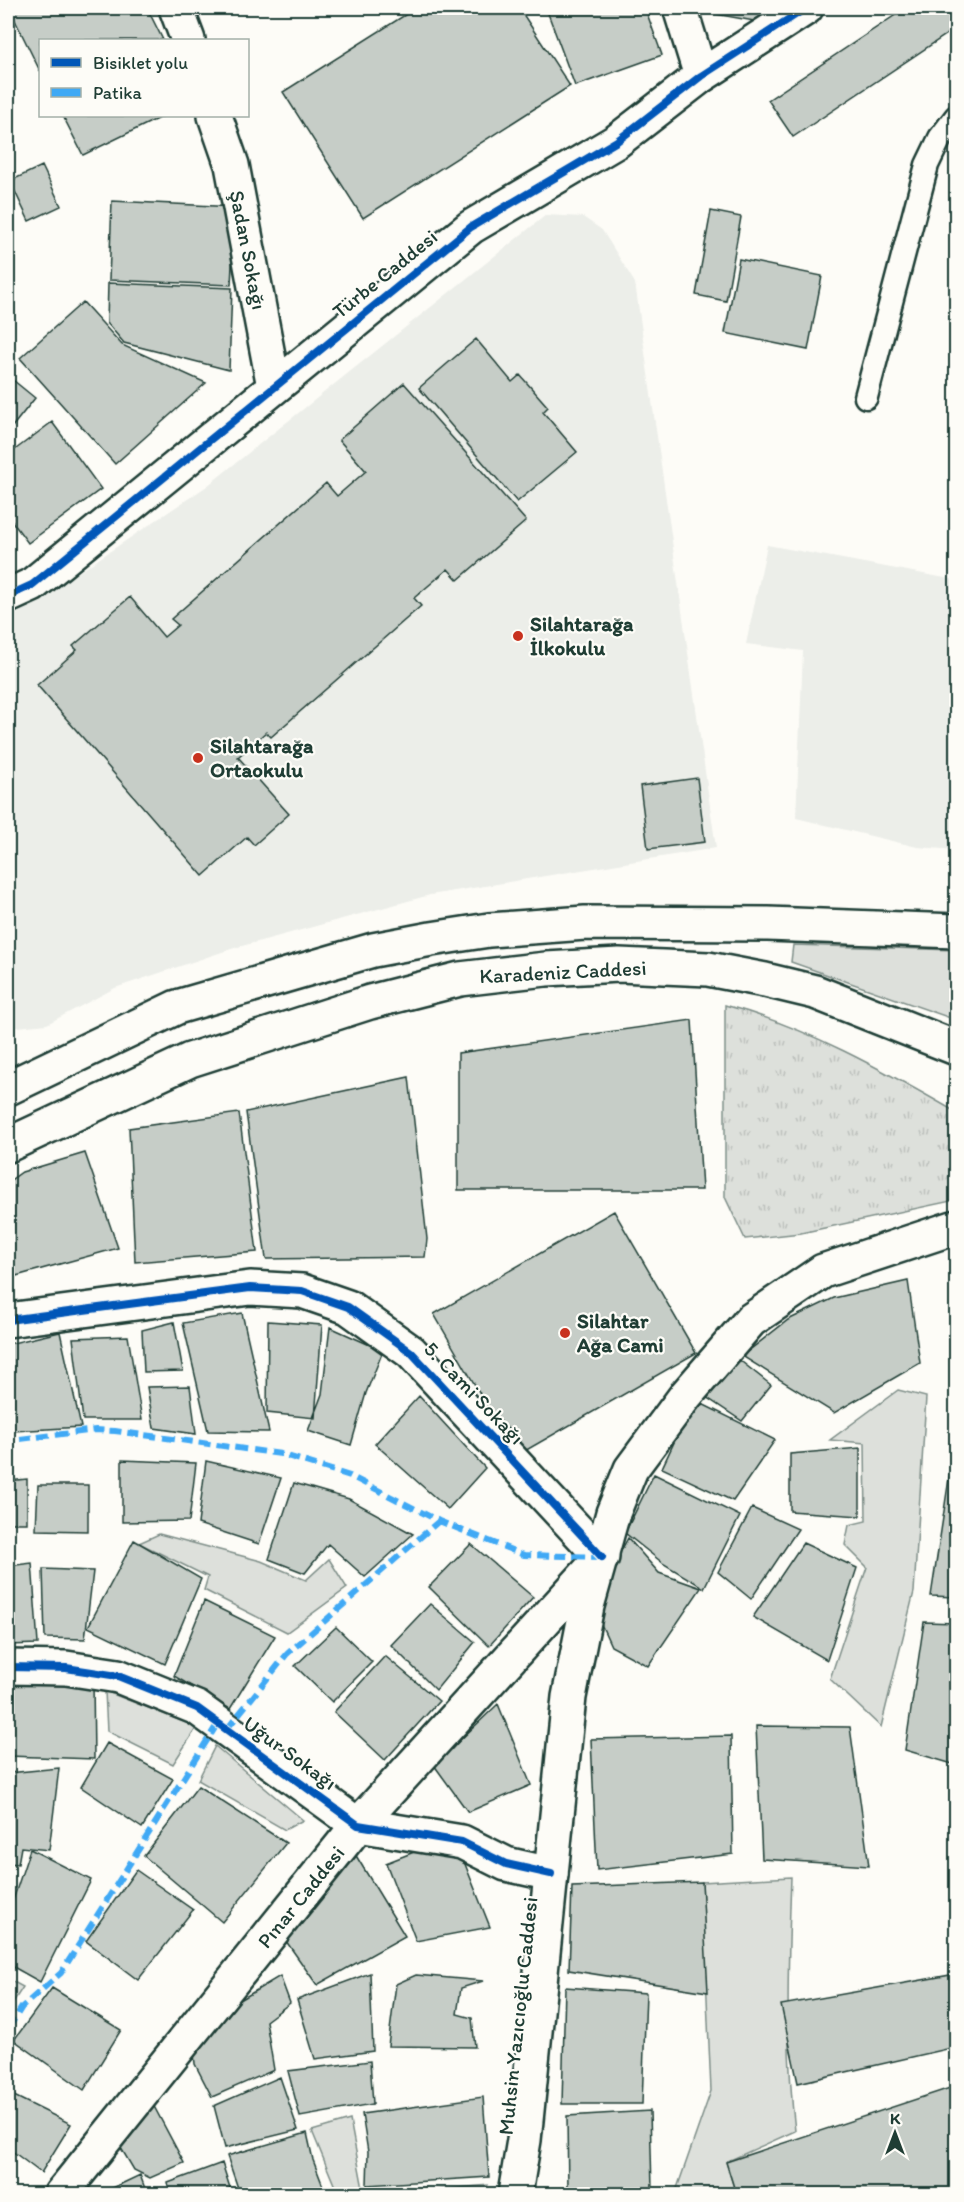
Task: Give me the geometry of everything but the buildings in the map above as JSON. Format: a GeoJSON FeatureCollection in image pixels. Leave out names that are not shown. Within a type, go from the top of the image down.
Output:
{"type":"FeatureCollection","features":[{"type":"Feature","properties":{"kind":"main road"},"geometry":{"type":"LineString","coordinates":[[176,8],[188,39]]}},
{"type":"Feature","properties":{"kind":"main road"},"geometry":{"type":"LineString","coordinates":[[680,8],[701,76]]}},
{"type":"Feature","properties":{"kind":"main road","name":"Türbe Caddesi"},"geometry":{"type":"LineString","coordinates":[[8,596],[32,585],[471,227],[617,141],[701,76],[807,8]]}},
{"type":"Feature","properties":{"kind":"main road","name":"Şadan Sokağı"},"geometry":{"type":"LineString","coordinates":[[215,117],[232,165],[274,387]]}},
{"type":"Feature","properties":{"kind":"main road"},"geometry":{"type":"LineString","coordinates":[[8,1088],[177,1007],[373,951],[431,939],[489,930],[585,923],[768,924],[957,931]]}},
{"type":"Feature","properties":{"kind":"main road","name":"Karadeniz Caddesi"},"geometry":{"type":"LineString","coordinates":[[8,1145],[190,1060],[370,1002],[449,982],[546,969],[620,965],[708,969],[754,977],[815,992],[957,1048]]}},
{"type":"Feature","properties":{"kind":"main road","name":"Muhsin Yazıcıoğlu Caddesi"},"geometry":{"type":"LineString","coordinates":[[515,2194],[524,2140],[569,1697],[587,1606],[613,1514],[631,1469],[686,1395],[751,1320],[823,1272],[957,1227]]}},
{"type":"Feature","properties":{"kind":"main road","name":"5. Cami Sokağı"},"geometry":{"type":"LineString","coordinates":[[8,1320],[250,1288],[302,1291],[348,1307],[411,1352],[602,1557]]}},
{"type":"Feature","properties":{"kind":"main road","name":"Pınar Caddesi"},"geometry":{"type":"LineString","coordinates":[[62,2194],[358,1825],[602,1557]]}},
{"type":"Feature","properties":{"kind":"main road","name":"Uğur Sokağı"},"geometry":{"type":"LineString","coordinates":[[8,1668],[66,1668],[118,1676],[197,1708],[358,1825],[462,1842],[506,1864],[551,1874]]}},
{"type":"Feature","properties":{"kind":"lane"},"geometry":{"type":"LineString","coordinates":[[866,397],[927,165],[940,138],[957,117]]}},
{"type":"Feature","properties":{"kind":"shaded area"},"geometry":{"type":"Polygon","coordinates":[[[546,215],[583,217],[602,230],[635,283],[716,848],[430,895],[231,949],[115,988],[47,1024],[8,1028],[8,620],[207,486],[546,215]]]}},
{"type":"Feature","properties":{"kind":"shaded area"},"geometry":{"type":"Polygon","coordinates":[[[767,545],[956,580],[956,850],[917,847],[796,818],[803,651],[746,644],[767,545]]]}},
{"type":"Feature","properties":{"kind":"green space"},"geometry":{"type":"Polygon","coordinates":[[[793,945],[956,950],[956,1020],[791,962],[793,945]]]}},
{"type":"Feature","properties":{"kind":"green space"},"geometry":{"type":"Polygon","coordinates":[[[725,1005],[815,1037],[872,1065],[956,1112],[956,1200],[801,1233],[745,1239],[725,1197],[725,1005]]]}},
{"type":"Feature","properties":{"kind":"green space"},"geometry":{"type":"Polygon","coordinates":[[[898,1390],[926,1397],[914,1592],[881,1727],[830,1679],[867,1567],[845,1545],[849,1525],[866,1521],[865,1443],[830,1440],[898,1390]]]}},
{"type":"Feature","properties":{"kind":"green space"},"geometry":{"type":"Polygon","coordinates":[[[159,1534],[261,1561],[306,1580],[329,1559],[347,1588],[287,1632],[204,1590],[208,1577],[139,1543],[159,1534]]]}},
{"type":"Feature","properties":{"kind":"green space"},"geometry":{"type":"Polygon","coordinates":[[[105,1691],[197,1727],[173,1764],[107,1731],[105,1691]]]}},
{"type":"Feature","properties":{"kind":"green space"},"geometry":{"type":"Polygon","coordinates":[[[215,1746],[303,1820],[285,1830],[198,1780],[215,1746]]]}},
{"type":"Feature","properties":{"kind":"green space"},"geometry":{"type":"Polygon","coordinates":[[[791,1877],[788,1972],[789,2036],[795,2131],[726,2162],[736,2194],[675,2194],[711,2091],[702,1882],[791,1877]]]}},
{"type":"Feature","properties":{"kind":"green space"},"geometry":{"type":"Polygon","coordinates":[[[8,1979],[23,1987],[8,2010],[8,1979]]]}},
{"type":"Feature","properties":{"kind":"green space"},"geometry":{"type":"Polygon","coordinates":[[[350,2120],[364,2194],[338,2194],[312,2131],[350,2120]]]}},
{"type":"Feature","properties":{"kind":"green space"},"geometry":{"type":"Polygon","coordinates":[[[488,2185],[484,2194],[396,2194],[488,2185]]]}},
{"type":"Feature","properties":{"kind":"marked path"},"geometry":{"type":"LineString","coordinates":[[20,1439],[96,1430],[115,1431],[281,1454],[350,1476],[439,1521],[524,1555],[602,1557]]}},
{"type":"Feature","properties":{"kind":"marked path"},"geometry":{"type":"LineString","coordinates":[[227,1729],[287,1654],[439,1521]]}},
{"type":"Feature","properties":{"kind":"marked path"},"geometry":{"type":"LineString","coordinates":[[8,2029],[22,2007],[61,1973],[218,1723]]}},
{"type":"Feature","properties":{"kind":"cycle path"},"geometry":{"type":"LineString","coordinates":[[8,596],[32,585],[471,227],[617,141],[701,76],[806,8]]}},
{"type":"Feature","properties":{"kind":"cycle path"},"geometry":{"type":"LineString","coordinates":[[8,1320],[250,1288],[302,1291],[348,1307],[411,1352],[602,1557]]}},
{"type":"Feature","properties":{"kind":"cycle path"},"geometry":{"type":"LineString","coordinates":[[8,1667],[66,1668],[118,1676],[197,1708],[358,1825],[462,1842],[506,1864],[551,1874]]}},
{"type":"Feature","properties":{"kind":"place","name":"Silahtarağa İlkokulu"},"geometry":{"type":"Point","coordinates":[518,636]}},
{"type":"Feature","properties":{"kind":"place","name":"Silahtarağa Ortaokulu"},"geometry":{"type":"Point","coordinates":[198,758]}},
{"type":"Feature","properties":{"kind":"place","name":"Silahtar Ağa Cami"},"geometry":{"type":"Point","coordinates":[565,1333]}}]}
